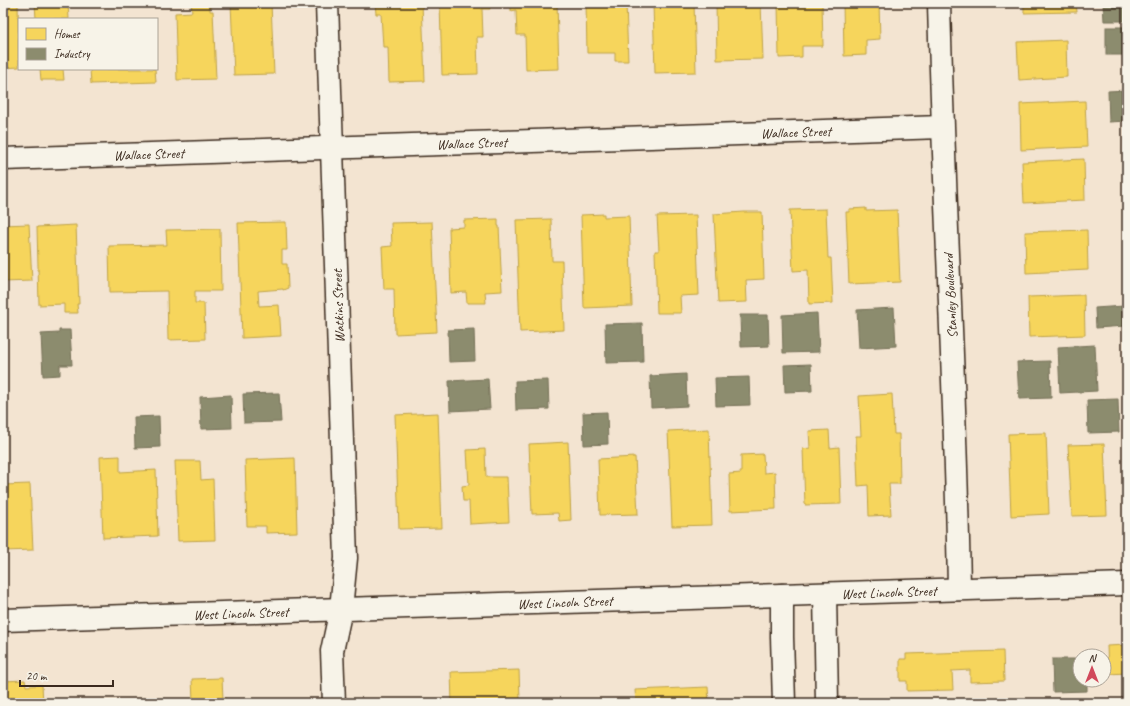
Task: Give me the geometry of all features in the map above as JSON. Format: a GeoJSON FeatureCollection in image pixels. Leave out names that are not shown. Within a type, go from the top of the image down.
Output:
{"type":"FeatureCollection","features":[{"type":"Feature","properties":{"kind":"street","name":"Watkins Street"},"geometry":{"type":"LineString","coordinates":[[327,3],[346,552],[346,567],[341,609],[332,651],[334,703]]}},
{"type":"Feature","properties":{"kind":"street","name":"Stanley Boulevard"},"geometry":{"type":"LineString","coordinates":[[939,3],[942,127],[954,385],[959,590]]}},
{"type":"Feature","properties":{"kind":"street","name":"Wallace Street"},"geometry":{"type":"LineString","coordinates":[[3,159],[942,127]]}},
{"type":"Feature","properties":{"kind":"street","name":"West Lincoln Street"},"geometry":{"type":"LineString","coordinates":[[3,620],[1127,584]]}},
{"type":"Feature","properties":{"kind":"street"},"geometry":{"type":"LineString","coordinates":[[824,594],[827,703]]}},
{"type":"Feature","properties":{"kind":"street"},"geometry":{"type":"LineString","coordinates":[[782,595],[784,703]]}},
{"type":"Feature","properties":{"kind":"building: Homes"},"geometry":{"type":"Polygon","coordinates":[[[3,3],[18,3],[18,67],[3,68],[3,3]]]}},
{"type":"Feature","properties":{"kind":"building: Homes"},"geometry":{"type":"Polygon","coordinates":[[[35,3],[68,3],[69,18],[36,18],[35,3]]]}},
{"type":"Feature","properties":{"kind":"building: Homes"},"geometry":{"type":"Polygon","coordinates":[[[191,3],[210,3],[210,11],[213,11],[216,79],[177,80],[175,13],[192,12],[191,3]]]}},
{"type":"Feature","properties":{"kind":"building: Homes"},"geometry":{"type":"Polygon","coordinates":[[[231,3],[271,3],[274,74],[234,75],[231,3]]]}},
{"type":"Feature","properties":{"kind":"building: Homes"},"geometry":{"type":"Polygon","coordinates":[[[375,3],[422,3],[425,81],[389,82],[388,47],[383,47],[381,14],[376,14],[375,3]]]}},
{"type":"Feature","properties":{"kind":"building: Homes"},"geometry":{"type":"Polygon","coordinates":[[[440,3],[489,3],[490,9],[482,9],[483,37],[477,37],[478,74],[442,75],[440,3]]]}},
{"type":"Feature","properties":{"kind":"building: Homes"},"geometry":{"type":"Polygon","coordinates":[[[511,3],[557,3],[559,69],[526,70],[525,35],[517,35],[516,10],[511,11],[511,3]]]}},
{"type":"Feature","properties":{"kind":"building: Homes"},"geometry":{"type":"Polygon","coordinates":[[[586,3],[626,3],[628,61],[615,61],[615,53],[587,53],[586,3]]]}},
{"type":"Feature","properties":{"kind":"building: Homes"},"geometry":{"type":"Polygon","coordinates":[[[694,3],[696,72],[655,73],[653,4],[694,3]]]}},
{"type":"Feature","properties":{"kind":"building: Homes"},"geometry":{"type":"Polygon","coordinates":[[[716,3],[761,3],[763,59],[717,60],[716,3]]]}},
{"type":"Feature","properties":{"kind":"building: Homes"},"geometry":{"type":"Polygon","coordinates":[[[778,3],[822,3],[823,46],[802,46],[802,57],[779,58],[778,3]]]}},
{"type":"Feature","properties":{"kind":"building: Homes"},"geometry":{"type":"Polygon","coordinates":[[[843,3],[879,3],[880,39],[866,40],[866,55],[844,56],[843,3]]]}},
{"type":"Feature","properties":{"kind":"building: Homes"},"geometry":{"type":"Polygon","coordinates":[[[1024,3],[1076,3],[1077,12],[1024,13],[1024,3]]]}},
{"type":"Feature","properties":{"kind":"building: Homes"},"geometry":{"type":"Polygon","coordinates":[[[1066,40],[1067,77],[1019,80],[1017,42],[1066,40]]]}},
{"type":"Feature","properties":{"kind":"building: Homes"},"geometry":{"type":"Polygon","coordinates":[[[40,70],[63,70],[64,80],[41,80],[40,70]]]}},
{"type":"Feature","properties":{"kind":"building: Homes"},"geometry":{"type":"Polygon","coordinates":[[[90,70],[155,70],[156,82],[91,84],[90,70]]]}},
{"type":"Feature","properties":{"kind":"building: Homes"},"geometry":{"type":"Polygon","coordinates":[[[1085,101],[1087,147],[1021,150],[1020,104],[1085,101]]]}},
{"type":"Feature","properties":{"kind":"building: Homes"},"geometry":{"type":"Polygon","coordinates":[[[1084,159],[1085,200],[1024,203],[1022,162],[1084,159]]]}},
{"type":"Feature","properties":{"kind":"building: Homes"},"geometry":{"type":"Polygon","coordinates":[[[866,208],[866,211],[897,210],[900,282],[849,284],[846,212],[849,212],[849,209],[866,208]]]}},
{"type":"Feature","properties":{"kind":"building: Homes"},"geometry":{"type":"Polygon","coordinates":[[[826,209],[828,258],[831,258],[833,303],[809,304],[808,270],[793,271],[790,210],[826,209]]]}},
{"type":"Feature","properties":{"kind":"building: Homes"},"geometry":{"type":"Polygon","coordinates":[[[762,212],[764,279],[746,280],[747,302],[718,303],[714,214],[762,212]]]}},
{"type":"Feature","properties":{"kind":"building: Homes"},"geometry":{"type":"Polygon","coordinates":[[[604,214],[604,217],[629,216],[632,306],[584,308],[581,215],[604,214]]]}},
{"type":"Feature","properties":{"kind":"building: Homes"},"geometry":{"type":"Polygon","coordinates":[[[696,215],[699,295],[680,296],[681,313],[657,313],[655,251],[659,251],[657,216],[696,215]]]}},
{"type":"Feature","properties":{"kind":"building: Homes"},"geometry":{"type":"Polygon","coordinates":[[[498,219],[502,291],[485,292],[486,303],[467,303],[466,292],[451,293],[449,228],[464,227],[464,220],[498,219]]]}},
{"type":"Feature","properties":{"kind":"building: Homes"},"geometry":{"type":"Polygon","coordinates":[[[551,219],[552,261],[562,261],[564,330],[520,332],[516,220],[551,219]]]}},
{"type":"Feature","properties":{"kind":"building: Homes"},"geometry":{"type":"Polygon","coordinates":[[[286,222],[287,250],[282,250],[282,264],[287,264],[288,288],[283,290],[258,291],[259,306],[279,305],[281,336],[242,338],[238,223],[286,222]]]}},
{"type":"Feature","properties":{"kind":"building: Homes"},"geometry":{"type":"Polygon","coordinates":[[[432,222],[437,332],[395,334],[394,289],[384,289],[382,247],[392,246],[391,223],[432,222]]]}},
{"type":"Feature","properties":{"kind":"building: Homes"},"geometry":{"type":"Polygon","coordinates":[[[29,224],[32,281],[3,282],[3,225],[29,224]]]}},
{"type":"Feature","properties":{"kind":"building: Homes"},"geometry":{"type":"Polygon","coordinates":[[[76,225],[79,304],[77,304],[78,313],[64,313],[64,304],[39,305],[37,227],[76,225]]]}},
{"type":"Feature","properties":{"kind":"building: Homes"},"geometry":{"type":"Polygon","coordinates":[[[220,229],[221,291],[195,291],[195,303],[204,303],[205,339],[168,340],[167,291],[110,292],[109,246],[167,245],[166,230],[220,229]]]}},
{"type":"Feature","properties":{"kind":"building: Homes"},"geometry":{"type":"Polygon","coordinates":[[[1087,230],[1088,270],[1026,273],[1025,232],[1087,230]]]}},
{"type":"Feature","properties":{"kind":"building: Homes"},"geometry":{"type":"Polygon","coordinates":[[[1084,295],[1085,335],[1029,337],[1028,297],[1084,295]]]}},
{"type":"Feature","properties":{"kind":"building: Homes"},"geometry":{"type":"Polygon","coordinates":[[[892,394],[894,434],[899,434],[900,484],[889,484],[891,515],[869,516],[868,485],[858,486],[856,436],[861,436],[859,396],[892,394]]]}},
{"type":"Feature","properties":{"kind":"building: Homes"},"geometry":{"type":"Polygon","coordinates":[[[438,413],[442,528],[399,529],[395,415],[438,413]]]}},
{"type":"Feature","properties":{"kind":"building: Homes"},"geometry":{"type":"Polygon","coordinates":[[[709,429],[712,525],[672,526],[668,431],[709,429]]]}},
{"type":"Feature","properties":{"kind":"building: Homes"},"geometry":{"type":"Polygon","coordinates":[[[829,430],[830,448],[839,447],[841,504],[805,505],[803,449],[810,448],[809,431],[829,430]]]}},
{"type":"Feature","properties":{"kind":"building: Homes"},"geometry":{"type":"Polygon","coordinates":[[[1046,433],[1049,514],[1011,516],[1008,434],[1046,433]]]}},
{"type":"Feature","properties":{"kind":"building: Homes"},"geometry":{"type":"Polygon","coordinates":[[[568,442],[571,520],[559,521],[558,513],[532,514],[529,444],[568,442]]]}},
{"type":"Feature","properties":{"kind":"building: Homes"},"geometry":{"type":"Polygon","coordinates":[[[1104,444],[1107,515],[1072,516],[1068,445],[1104,444]]]}},
{"type":"Feature","properties":{"kind":"building: Homes"},"geometry":{"type":"Polygon","coordinates":[[[485,449],[486,477],[507,477],[509,522],[470,524],[469,501],[463,501],[462,486],[469,485],[467,450],[485,449]]]}},
{"type":"Feature","properties":{"kind":"building: Homes"},"geometry":{"type":"Polygon","coordinates":[[[763,454],[764,473],[775,472],[776,509],[730,511],[729,474],[741,473],[741,455],[763,454]]]}},
{"type":"Feature","properties":{"kind":"building: Homes"},"geometry":{"type":"Polygon","coordinates":[[[120,456],[120,472],[156,470],[158,536],[103,538],[100,457],[120,456]]]}},
{"type":"Feature","properties":{"kind":"building: Homes"},"geometry":{"type":"Polygon","coordinates":[[[635,457],[638,514],[600,515],[598,459],[635,457]]]}},
{"type":"Feature","properties":{"kind":"building: Homes"},"geometry":{"type":"Polygon","coordinates":[[[295,458],[297,532],[266,533],[266,526],[247,526],[245,460],[295,458]]]}},
{"type":"Feature","properties":{"kind":"building: Homes"},"geometry":{"type":"Polygon","coordinates":[[[175,461],[200,461],[201,480],[213,479],[215,540],[178,541],[175,461]]]}},
{"type":"Feature","properties":{"kind":"building: Homes"},"geometry":{"type":"Polygon","coordinates":[[[30,484],[33,550],[3,551],[3,485],[30,484]]]}},
{"type":"Feature","properties":{"kind":"building: Homes"},"geometry":{"type":"Polygon","coordinates":[[[1127,645],[1127,673],[1112,674],[1112,648],[1107,648],[1107,646],[1127,645]]]}},
{"type":"Feature","properties":{"kind":"building: Homes"},"geometry":{"type":"Polygon","coordinates":[[[1003,651],[1004,681],[970,682],[970,670],[952,671],[953,690],[907,691],[907,681],[900,681],[900,659],[906,659],[906,654],[1003,651]]]}},
{"type":"Feature","properties":{"kind":"building: Homes"},"geometry":{"type":"Polygon","coordinates":[[[519,670],[520,700],[508,700],[509,703],[452,703],[451,672],[519,670]]]}},
{"type":"Feature","properties":{"kind":"building: Homes"},"geometry":{"type":"Polygon","coordinates":[[[222,678],[223,699],[226,698],[226,703],[196,703],[195,700],[193,700],[192,679],[222,678]]]}},
{"type":"Feature","properties":{"kind":"building: Homes"},"geometry":{"type":"Polygon","coordinates":[[[25,680],[26,686],[42,685],[43,703],[3,703],[3,681],[25,680]]]}},
{"type":"Feature","properties":{"kind":"building: Homes"},"geometry":{"type":"Polygon","coordinates":[[[708,687],[709,703],[636,703],[635,690],[708,687]]]}},
{"type":"Feature","properties":{"kind":"building: Industry"},"geometry":{"type":"Polygon","coordinates":[[[1103,3],[1127,3],[1127,21],[1104,21],[1103,3]]]}},
{"type":"Feature","properties":{"kind":"building: Industry"},"geometry":{"type":"Polygon","coordinates":[[[1106,27],[1127,27],[1127,55],[1106,55],[1106,27]]]}},
{"type":"Feature","properties":{"kind":"building: Industry"},"geometry":{"type":"Polygon","coordinates":[[[1127,90],[1127,121],[1109,122],[1108,91],[1127,90]]]}},
{"type":"Feature","properties":{"kind":"building: Industry"},"geometry":{"type":"Polygon","coordinates":[[[1124,306],[1125,326],[1096,328],[1095,308],[1124,306]]]}},
{"type":"Feature","properties":{"kind":"building: Industry"},"geometry":{"type":"Polygon","coordinates":[[[894,308],[896,346],[859,348],[857,310],[894,308]]]}},
{"type":"Feature","properties":{"kind":"building: Industry"},"geometry":{"type":"Polygon","coordinates":[[[817,313],[819,352],[783,353],[782,315],[817,313]]]}},
{"type":"Feature","properties":{"kind":"building: Industry"},"geometry":{"type":"Polygon","coordinates":[[[740,315],[768,315],[769,346],[741,347],[740,315]]]}},
{"type":"Feature","properties":{"kind":"building: Industry"},"geometry":{"type":"Polygon","coordinates":[[[642,323],[643,362],[606,363],[605,324],[642,323]]]}},
{"type":"Feature","properties":{"kind":"building: Industry"},"geometry":{"type":"Polygon","coordinates":[[[474,329],[475,361],[449,362],[448,330],[474,329]]]}},
{"type":"Feature","properties":{"kind":"building: Industry"},"geometry":{"type":"Polygon","coordinates":[[[59,330],[70,330],[72,365],[60,365],[60,375],[43,376],[41,334],[59,333],[59,330]]]}},
{"type":"Feature","properties":{"kind":"building: Industry"},"geometry":{"type":"Polygon","coordinates":[[[1095,345],[1097,391],[1060,393],[1058,347],[1095,345]]]}},
{"type":"Feature","properties":{"kind":"building: Industry"},"geometry":{"type":"Polygon","coordinates":[[[1050,361],[1051,398],[1019,399],[1017,362],[1050,361]]]}},
{"type":"Feature","properties":{"kind":"building: Industry"},"geometry":{"type":"Polygon","coordinates":[[[811,364],[812,391],[785,392],[784,365],[811,364]]]}},
{"type":"Feature","properties":{"kind":"building: Industry"},"geometry":{"type":"Polygon","coordinates":[[[686,374],[687,406],[651,408],[650,376],[686,374]]]}},
{"type":"Feature","properties":{"kind":"building: Industry"},"geometry":{"type":"Polygon","coordinates":[[[749,377],[750,405],[716,406],[715,378],[749,377]]]}},
{"type":"Feature","properties":{"kind":"building: Industry"},"geometry":{"type":"Polygon","coordinates":[[[488,379],[490,409],[450,411],[449,381],[488,379]]]}},
{"type":"Feature","properties":{"kind":"building: Industry"},"geometry":{"type":"Polygon","coordinates":[[[548,380],[549,409],[516,410],[515,381],[548,380]]]}},
{"type":"Feature","properties":{"kind":"building: Industry"},"geometry":{"type":"Polygon","coordinates":[[[279,393],[281,422],[244,423],[243,394],[279,393]]]}},
{"type":"Feature","properties":{"kind":"building: Industry"},"geometry":{"type":"Polygon","coordinates":[[[231,395],[232,428],[201,429],[200,397],[231,395]]]}},
{"type":"Feature","properties":{"kind":"building: Industry"},"geometry":{"type":"Polygon","coordinates":[[[1118,399],[1119,432],[1088,433],[1087,400],[1118,399]]]}},
{"type":"Feature","properties":{"kind":"building: Industry"},"geometry":{"type":"Polygon","coordinates":[[[1125,404],[1127,404],[1127,431],[1126,431],[1125,404]]]}},
{"type":"Feature","properties":{"kind":"building: Industry"},"geometry":{"type":"Polygon","coordinates":[[[607,412],[608,444],[584,445],[583,413],[607,412]]]}},
{"type":"Feature","properties":{"kind":"building: Industry"},"geometry":{"type":"Polygon","coordinates":[[[159,416],[160,447],[135,448],[134,417],[159,416]]]}},
{"type":"Feature","properties":{"kind":"building: Industry"},"geometry":{"type":"Polygon","coordinates":[[[1052,659],[1072,659],[1072,688],[1087,688],[1087,691],[1053,692],[1052,659]]]}}]}
